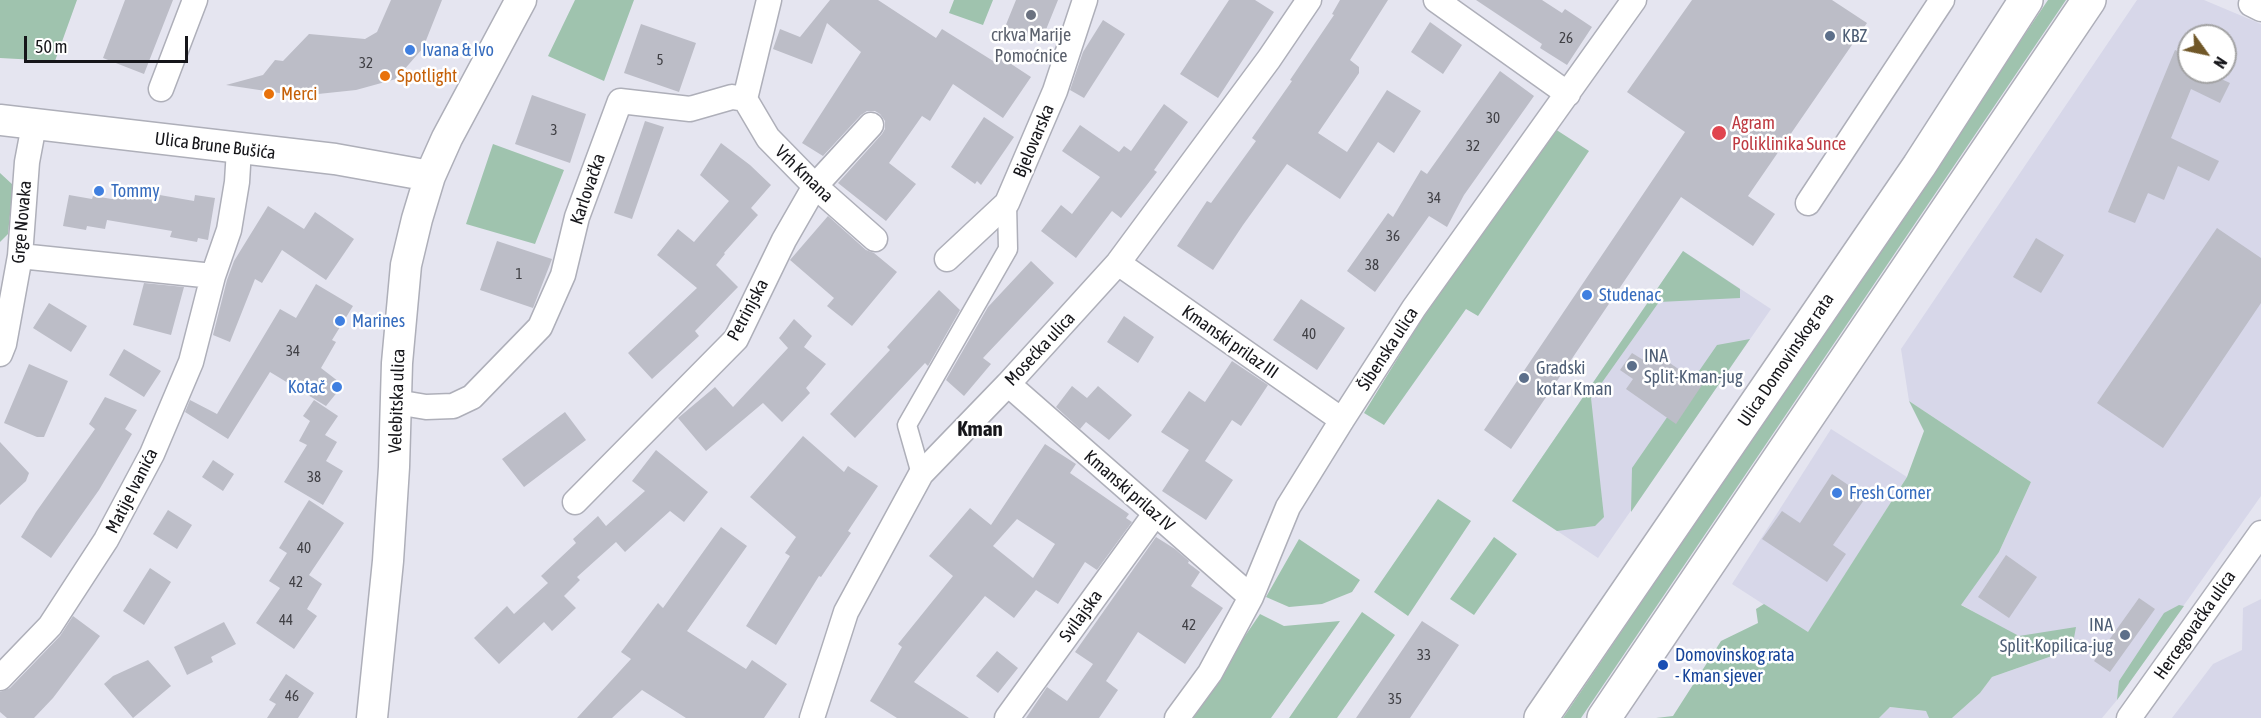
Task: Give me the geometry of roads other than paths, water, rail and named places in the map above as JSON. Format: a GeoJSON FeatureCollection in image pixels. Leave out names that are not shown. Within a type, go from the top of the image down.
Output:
{"type":"FeatureCollection","features":[{"type":"Feature","properties":{"kind":"main road","name":"Ulica Domovinskog rata"},"geometry":{"type":"LineString","coordinates":[[1541,718],[1912,176],[2026,0]]}},
{"type":"Feature","properties":{"kind":"main road"},"geometry":{"type":"LineString","coordinates":[[1604,718],[2089,0]]}},
{"type":"Feature","properties":{"kind":"street"},"geometry":{"type":"LineString","coordinates":[[161,89],[195,0]]}},
{"type":"Feature","properties":{"kind":"street","name":"Velebitska ulica"},"geometry":{"type":"LineString","coordinates":[[372,718],[388,561],[397,363],[404,281],[417,219],[430,176],[447,138],[521,0]]}},
{"type":"Feature","properties":{"kind":"street"},"geometry":{"type":"LineString","coordinates":[[745,99],[769,0]]}},
{"type":"Feature","properties":{"kind":"street","name":"Bjelovarska"},"geometry":{"type":"LineString","coordinates":[[947,259],[1007,203],[1055,91],[1084,0]]}},
{"type":"Feature","properties":{"kind":"street","name":"Mosećka ulica"},"geometry":{"type":"LineString","coordinates":[[812,718],[846,612],[921,474],[1008,384],[1118,263],[1269,59],[1309,0]]}},
{"type":"Feature","properties":{"kind":"street"},"geometry":{"type":"LineString","coordinates":[[1436,0],[1568,94]]}},
{"type":"Feature","properties":{"kind":"street","name":"Šibenska ulica"},"geometry":{"type":"LineString","coordinates":[[1176,718],[1210,673],[1251,597],[1288,507],[1342,420],[1414,308],[1634,0]]}},
{"type":"Feature","properties":{"kind":"street"},"geometry":{"type":"LineString","coordinates":[[1808,203],[1942,0]]}},
{"type":"Feature","properties":{"kind":"street","name":"Karlovačka"},"geometry":{"type":"LineString","coordinates":[[396,402],[426,407],[453,406],[472,397],[540,327],[563,275],[577,217],[620,101],[690,109],[732,97],[745,99]]}},
{"type":"Feature","properties":{"kind":"street","name":"Vrh Kmana"},"geometry":{"type":"LineString","coordinates":[[745,99],[768,138],[815,186],[875,239]]}},
{"type":"Feature","properties":{"kind":"street","name":"Ulica Brune Bušića"},"geometry":{"type":"LineString","coordinates":[[0,120],[359,163],[430,176]]}},
{"type":"Feature","properties":{"kind":"street","name":"Grge Novaka"},"geometry":{"type":"LineString","coordinates":[[0,354],[4,344],[20,256],[27,162],[34,125]]}},
{"type":"Feature","properties":{"kind":"street","name":"Petrinjska"},"geometry":{"type":"LineString","coordinates":[[575,502],[736,339],[784,240],[815,186],[871,125]]}},
{"type":"Feature","properties":{"kind":"street","name":"Matije Ivanića"},"geometry":{"type":"LineString","coordinates":[[0,678],[50,626],[106,540],[152,454],[192,362],[213,276],[229,230],[237,182],[239,149]]}},
{"type":"Feature","properties":{"kind":"street"},"geometry":{"type":"LineString","coordinates":[[921,474],[907,425],[1008,249],[1007,203]]}},
{"type":"Feature","properties":{"kind":"street"},"geometry":{"type":"LineString","coordinates":[[20,256],[213,276]]}},
{"type":"Feature","properties":{"kind":"street","name":"Kmanski prilaz III"},"geometry":{"type":"LineString","coordinates":[[1118,263],[1342,420]]}},
{"type":"Feature","properties":{"kind":"street","name":"Kmanski prilaz IV"},"geometry":{"type":"LineString","coordinates":[[1008,384],[1251,597]]}},
{"type":"Feature","properties":{"kind":"street","name":"Svilajska"},"geometry":{"type":"LineString","coordinates":[[1007,718],[1155,514]]}},
{"type":"Feature","properties":{"kind":"street","name":"Hercegovačka ulica"},"geometry":{"type":"LineString","coordinates":[[2128,718],[2261,533]]}},
{"type":"Feature","properties":{"kind":"place","name":"crkva Marije Pomoćnice"},"geometry":{"type":"Point","coordinates":[1031,15]}},
{"type":"Feature","properties":{"kind":"place","name":"KBZ"},"geometry":{"type":"Point","coordinates":[1830,36]}},
{"type":"Feature","properties":{"kind":"place","name":"Ivana & Ivo"},"geometry":{"type":"Point","coordinates":[410,50]}},
{"type":"Feature","properties":{"kind":"place","name":"Spotlight"},"geometry":{"type":"Point","coordinates":[385,76]}},
{"type":"Feature","properties":{"kind":"place","name":"Merci"},"geometry":{"type":"Point","coordinates":[269,94]}},
{"type":"Feature","properties":{"kind":"place","name":"Agram Poliklinika Sunce"},"geometry":{"type":"Point","coordinates":[1719,133]}},
{"type":"Feature","properties":{"kind":"place","name":"Tommy"},"geometry":{"type":"Point","coordinates":[99,191]}},
{"type":"Feature","properties":{"kind":"place","name":"Studenac"},"geometry":{"type":"Point","coordinates":[1587,295]}},
{"type":"Feature","properties":{"kind":"place","name":"Marines"},"geometry":{"type":"Point","coordinates":[340,321]}},
{"type":"Feature","properties":{"kind":"place","name":"INA Split-Kman-jug"},"geometry":{"type":"Point","coordinates":[1632,366]}},
{"type":"Feature","properties":{"kind":"place","name":"Gradski kotar Kman"},"geometry":{"type":"Point","coordinates":[1524,378]}},
{"type":"Feature","properties":{"kind":"place","name":"Kotač"},"geometry":{"type":"Point","coordinates":[337,387]}},
{"type":"Feature","properties":{"kind":"place","name":"Fresh Corner"},"geometry":{"type":"Point","coordinates":[1837,493]}},
{"type":"Feature","properties":{"kind":"place","name":"INA Split-Kopilica-jug"},"geometry":{"type":"Point","coordinates":[2125,635]}},
{"type":"Feature","properties":{"kind":"place","name":"Domovinskog rata - Kman sjever"},"geometry":{"type":"Point","coordinates":[1663,665]}},
{"type":"Feature","properties":{"kind":"district","name":"Kman"},"geometry":{"type":"Point","coordinates":[980,429]}}]}
